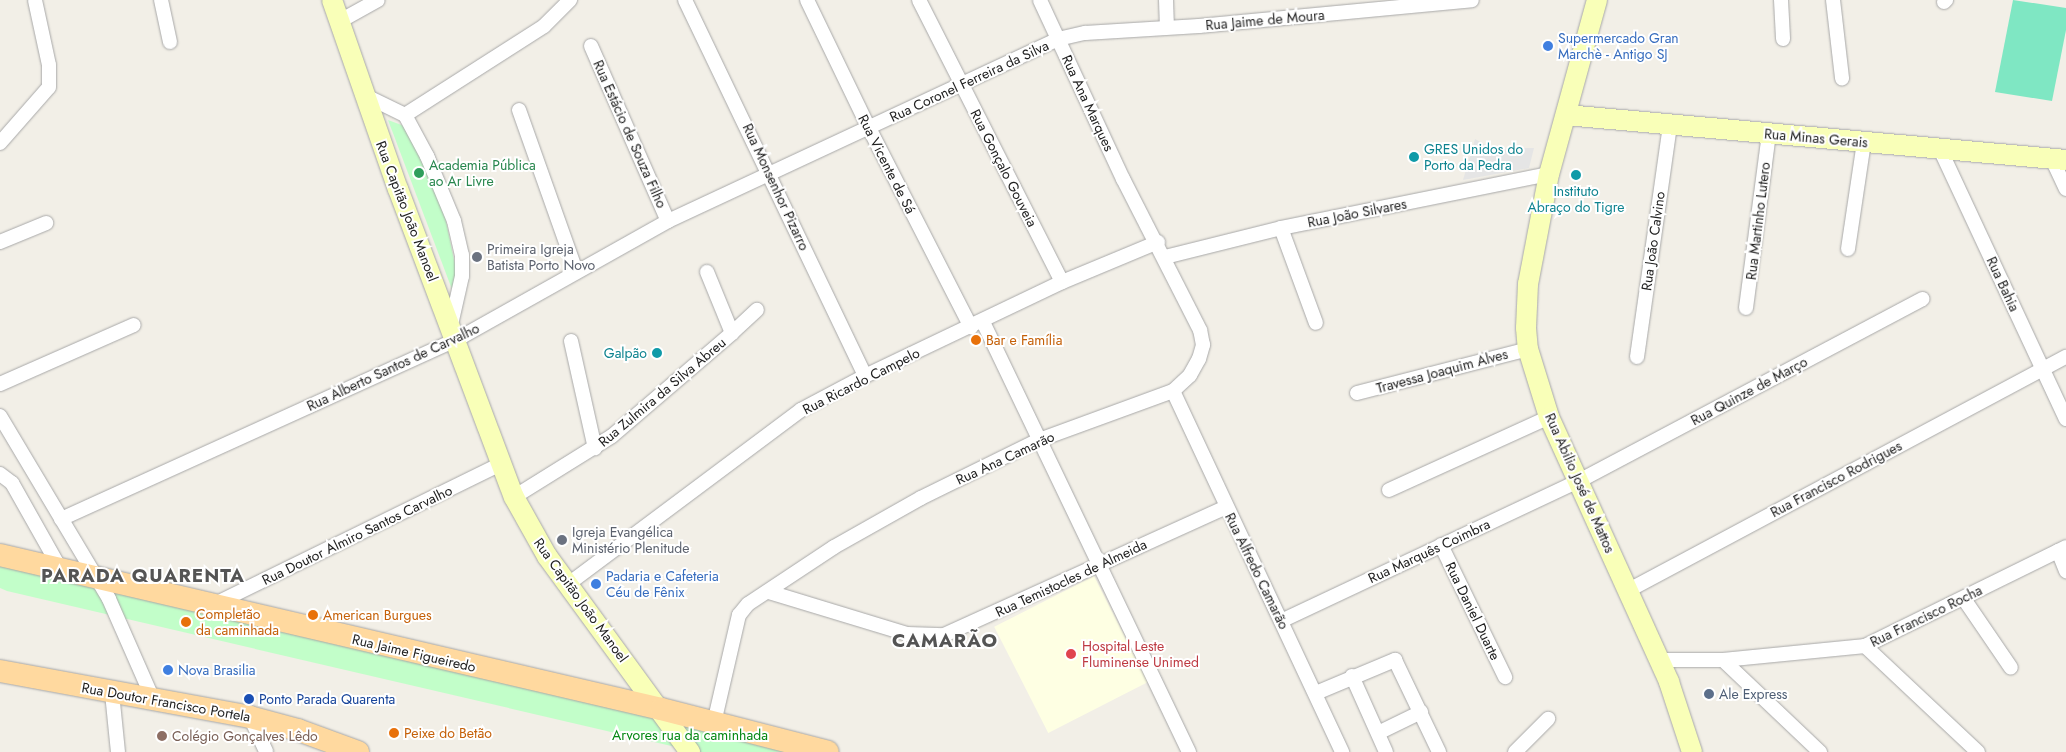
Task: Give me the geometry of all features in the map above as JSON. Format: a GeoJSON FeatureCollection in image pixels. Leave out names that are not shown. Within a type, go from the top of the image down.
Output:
{"type":"FeatureCollection","features":[{"type":"Feature","properties":{"kind":"main road","name":"Rua Capitão João Manoel"},"geometry":{"type":"LineString","coordinates":[[332,0],[398,190],[454,332],[514,497],[547,556],[567,585],[661,709],[690,752]]}},
{"type":"Feature","properties":{"kind":"main road","name":"Rua Abilio José de Mattos"},"geometry":{"type":"LineString","coordinates":[[1593,1],[1566,116],[1549,174],[1528,284],[1525,308],[1528,349],[1549,417],[1577,482],[1629,590],[1685,724],[1692,752]]}},
{"type":"Feature","properties":{"kind":"main road","name":"Rua Minas Gerais"},"geometry":{"type":"LineString","coordinates":[[1566,116],[2059,160]]}},
{"type":"Feature","properties":{"kind":"main road","name":"Rua Jaime Figueiredo"},"geometry":{"type":"LineString","coordinates":[[0,555],[98,580],[661,709],[828,752]]}},
{"type":"Feature","properties":{"kind":"main road","name":"Rua Doutor Francisco Portela"},"geometry":{"type":"LineString","coordinates":[[0,671],[112,693],[250,716],[298,730],[358,752]]}},
{"type":"Feature","properties":{"kind":"street"},"geometry":{"type":"LineString","coordinates":[[0,143],[49,86],[49,65],[35,0]]}},
{"type":"Feature","properties":{"kind":"street"},"geometry":{"type":"LineString","coordinates":[[161,0],[170,42]]}},
{"type":"Feature","properties":{"kind":"street"},"geometry":{"type":"LineString","coordinates":[[340,22],[378,0]]}},
{"type":"Feature","properties":{"kind":"street"},"geometry":{"type":"LineString","coordinates":[[366,96],[405,115],[544,26],[570,0]]}},
{"type":"Feature","properties":{"kind":"street","name":"Rua Monsenhor Pizarro"},"geometry":{"type":"LineString","coordinates":[[685,0],[771,174],[865,376]]}},
{"type":"Feature","properties":{"kind":"street","name":"Rua Vicente de Sá"},"geometry":{"type":"LineString","coordinates":[[807,0],[868,128],[1039,440],[1189,752]]}},
{"type":"Feature","properties":{"kind":"street","name":"Rua Gonçalo Gouveia"},"geometry":{"type":"LineString","coordinates":[[919,0],[1062,282]]}},
{"type":"Feature","properties":{"kind":"street","name":"Rua Ana Marques"},"geometry":{"type":"LineString","coordinates":[[1040,0],[1123,179]]}},
{"type":"Feature","properties":{"kind":"street"},"geometry":{"type":"LineString","coordinates":[[1166,0],[1167,27]]}},
{"type":"Feature","properties":{"kind":"street"},"geometry":{"type":"LineString","coordinates":[[1322,14],[1324,0]]}},
{"type":"Feature","properties":{"kind":"street","name":"Rua Jaime de Moura"},"geometry":{"type":"LineString","coordinates":[[1058,39],[1085,33],[1322,14],[1426,2],[1472,0]]}},
{"type":"Feature","properties":{"kind":"street"},"geometry":{"type":"LineString","coordinates":[[1781,0],[1783,39]]}},
{"type":"Feature","properties":{"kind":"street"},"geometry":{"type":"LineString","coordinates":[[1833,0],[1842,78]]}},
{"type":"Feature","properties":{"kind":"street","name":"Rua Coronel Ferreira da Silva"},"geometry":{"type":"LineString","coordinates":[[771,174],[1058,39]]}},
{"type":"Feature","properties":{"kind":"street","name":"Rua Estácio de Souza Filho"},"geometry":{"type":"LineString","coordinates":[[591,46],[668,221]]}},
{"type":"Feature","properties":{"kind":"street"},"geometry":{"type":"LineString","coordinates":[[519,110],[576,271]]}},
{"type":"Feature","properties":{"kind":"street","name":"Rua Capitão João Manoel"},"geometry":{"type":"LineString","coordinates":[[405,115],[427,156],[454,221],[462,255],[461,289],[454,332]]}},
{"type":"Feature","properties":{"kind":"street","name":"Rua João Calvino"},"geometry":{"type":"LineString","coordinates":[[1637,357],[1670,125]]}},
{"type":"Feature","properties":{"kind":"street","name":"Rua Martinho Lutero"},"geometry":{"type":"LineString","coordinates":[[1746,308],[1769,134]]}},
{"type":"Feature","properties":{"kind":"street"},"geometry":{"type":"LineString","coordinates":[[1848,249],[1864,142]]}},
{"type":"Feature","properties":{"kind":"street","name":"Rua Bahia"},"geometry":{"type":"LineString","coordinates":[[1940,149],[2066,419]]}},
{"type":"Feature","properties":{"kind":"street"},"geometry":{"type":"LineString","coordinates":[[2059,160],[2066,189]]}},
{"type":"Feature","properties":{"kind":"street","name":"Rua Alberto Santos de Carvalho"},"geometry":{"type":"LineString","coordinates":[[61,519],[454,332],[576,271],[668,221],[771,174]]}},
{"type":"Feature","properties":{"kind":"street","name":"Rua João Silvares"},"geometry":{"type":"LineString","coordinates":[[1166,257],[1281,228],[1549,174]]}},
{"type":"Feature","properties":{"kind":"street","name":"Rua Ana Camarão"},"geometry":{"type":"LineString","coordinates":[[714,723],[739,615],[748,604],[877,521],[1039,440],[1173,390],[1190,375],[1203,345],[1200,330],[1166,257],[1123,179]]}},
{"type":"Feature","properties":{"kind":"street"},"geometry":{"type":"LineString","coordinates":[[0,242],[46,223]]}},
{"type":"Feature","properties":{"kind":"street"},"geometry":{"type":"LineString","coordinates":[[1281,228],[1316,323]]}},
{"type":"Feature","properties":{"kind":"street","name":"Rua Ricardo Campelo"},"geometry":{"type":"LineString","coordinates":[[567,585],[649,526],[801,410],[865,376],[1062,282],[1158,242]]}},
{"type":"Feature","properties":{"kind":"street","name":"Rua Zulmira da Silva Abreu"},"geometry":{"type":"LineString","coordinates":[[707,272],[732,333]]}},
{"type":"Feature","properties":{"kind":"street","name":"Rua Quinze de Março"},"geometry":{"type":"LineString","coordinates":[[1577,482],[1922,299]]}},
{"type":"Feature","properties":{"kind":"street","name":"Rua Zulmira da Silva Abreu"},"geometry":{"type":"LineString","coordinates":[[514,497],[595,448],[617,432],[757,310]]}},
{"type":"Feature","properties":{"kind":"street"},"geometry":{"type":"LineString","coordinates":[[0,384],[134,325]]}},
{"type":"Feature","properties":{"kind":"street"},"geometry":{"type":"LineString","coordinates":[[571,341],[595,448]]}},
{"type":"Feature","properties":{"kind":"street","name":"Travessa Joaquim Alves"},"geometry":{"type":"LineString","coordinates":[[1357,393],[1528,349]]}},
{"type":"Feature","properties":{"kind":"street","name":"Rua Francisco Rodrigues"},"geometry":{"type":"LineString","coordinates":[[1629,590],[2066,357]]}},
{"type":"Feature","properties":{"kind":"street","name":"Rua Alfredo Camarão"},"geometry":{"type":"LineString","coordinates":[[1173,390],[1342,752]]}},
{"type":"Feature","properties":{"kind":"street"},"geometry":{"type":"LineString","coordinates":[[0,416],[98,580],[153,699]]}},
{"type":"Feature","properties":{"kind":"street"},"geometry":{"type":"LineString","coordinates":[[1390,490],[1549,417]]}},
{"type":"Feature","properties":{"kind":"street","name":"Rua Doutor Almiro Santos Carvalho"},"geometry":{"type":"LineString","coordinates":[[212,605],[501,464]]}},
{"type":"Feature","properties":{"kind":"street"},"geometry":{"type":"LineString","coordinates":[[0,474],[12,484],[62,571]]}},
{"type":"Feature","properties":{"kind":"street","name":"Rua Marquês Coimbra"},"geometry":{"type":"LineString","coordinates":[[1282,621],[1577,482]]}},
{"type":"Feature","properties":{"kind":"street","name":"Rua Temistocles de Almeida"},"geometry":{"type":"LineString","coordinates":[[769,592],[907,634],[944,635],[1226,507]]}},
{"type":"Feature","properties":{"kind":"street","name":"Rua Daniel Duarte"},"geometry":{"type":"LineString","coordinates":[[1441,545],[1505,678]]}},
{"type":"Feature","properties":{"kind":"street"},"geometry":{"type":"LineString","coordinates":[[2062,549],[2066,571]]}},
{"type":"Feature","properties":{"kind":"street","name":"Rua Francisco Rocha"},"geometry":{"type":"LineString","coordinates":[[1658,660],[1723,660],[1865,646],[1964,599],[2062,549]]}},
{"type":"Feature","properties":{"kind":"street"},"geometry":{"type":"LineString","coordinates":[[1964,599],[2011,668]]}},
{"type":"Feature","properties":{"kind":"street"},"geometry":{"type":"LineString","coordinates":[[1865,646],[1978,752]]}},
{"type":"Feature","properties":{"kind":"street"},"geometry":{"type":"LineString","coordinates":[[1316,693],[1352,676],[1394,660],[1439,752]]}},
{"type":"Feature","properties":{"kind":"street"},"geometry":{"type":"LineString","coordinates":[[1723,660],[1820,752]]}},
{"type":"Feature","properties":{"kind":"street"},"geometry":{"type":"LineString","coordinates":[[1352,676],[1386,752]]}},
{"type":"Feature","properties":{"kind":"street"},"geometry":{"type":"LineString","coordinates":[[112,693],[118,752]]}},
{"type":"Feature","properties":{"kind":"street"},"geometry":{"type":"LineString","coordinates":[[1378,733],[1421,712]]}},
{"type":"Feature","properties":{"kind":"street"},"geometry":{"type":"LineString","coordinates":[[250,716],[266,752]]}},
{"type":"Feature","properties":{"kind":"street"},"geometry":{"type":"LineString","coordinates":[[1515,752],[1548,719]]}},
{"type":"Feature","properties":{"kind":"shaded area"},"geometry":{"type":"Polygon","coordinates":[[[1475,139],[1491,148],[1534,148],[1529,168],[1463,180],[1475,139]]]}},
{"type":"Feature","properties":{"kind":"shaded area","name":"Hospital Leste Fluminense Unimed"},"geometry":{"type":"Polygon","coordinates":[[[1094,576],[1148,682],[1048,733],[994,627],[1094,576]]]}},
{"type":"Feature","properties":{"kind":"green space"},"geometry":{"type":"Polygon","coordinates":[[[2013,0],[2066,8],[2066,30],[2052,101],[1995,92],[2013,0]]]}},
{"type":"Feature","properties":{"kind":"green space"},"geometry":{"type":"Polygon","coordinates":[[[388,120],[407,127],[443,207],[456,269],[453,292],[388,120]]]}},
{"type":"Feature","properties":{"kind":"green space","name":"Arvores rua da caminhada"},"geometry":{"type":"Polygon","coordinates":[[[0,561],[835,752],[697,752],[7,591],[0,588],[0,561]]]}},
{"type":"Feature","properties":{"kind":"place","name":"Supermercado Gran Marchè - Antigo SJ"},"geometry":{"type":"Point","coordinates":[1548,46]}},
{"type":"Feature","properties":{"kind":"place","name":"GRES Unidos do Porto da Pedra"},"geometry":{"type":"Point","coordinates":[1414,157]}},
{"type":"Feature","properties":{"kind":"place","name":"Academia Pública ao Ar Livre"},"geometry":{"type":"Point","coordinates":[419,173]}},
{"type":"Feature","properties":{"kind":"place","name":"Instituto Abraço do Tigre"},"geometry":{"type":"Point","coordinates":[1576,175]}},
{"type":"Feature","properties":{"kind":"place","name":"Primeira Igreja Batista Porto Novo"},"geometry":{"type":"Point","coordinates":[477,257]}},
{"type":"Feature","properties":{"kind":"place","name":"Bar e Família"},"geometry":{"type":"Point","coordinates":[976,340]}},
{"type":"Feature","properties":{"kind":"place","name":"Galpão"},"geometry":{"type":"Point","coordinates":[657,353]}},
{"type":"Feature","properties":{"kind":"place","name":"Igreja Evangélica Ministério Plenitude"},"geometry":{"type":"Point","coordinates":[562,540]}},
{"type":"Feature","properties":{"kind":"place","name":"Padaria e Cafeteria Céu de Fênix"},"geometry":{"type":"Point","coordinates":[596,584]}},
{"type":"Feature","properties":{"kind":"place","name":"American Burgues"},"geometry":{"type":"Point","coordinates":[313,615]}},
{"type":"Feature","properties":{"kind":"place","name":"Completão da caminhada"},"geometry":{"type":"Point","coordinates":[186,622]}},
{"type":"Feature","properties":{"kind":"place","name":"Hospital Leste Fluminense Unimed"},"geometry":{"type":"Point","coordinates":[1071,654]}},
{"type":"Feature","properties":{"kind":"place","name":"Nova Brasilia"},"geometry":{"type":"Point","coordinates":[168,670]}},
{"type":"Feature","properties":{"kind":"place","name":"Ale Express"},"geometry":{"type":"Point","coordinates":[1709,694]}},
{"type":"Feature","properties":{"kind":"place","name":"Ponto Parada Quarenta"},"geometry":{"type":"Point","coordinates":[249,699]}},
{"type":"Feature","properties":{"kind":"place","name":"Peixe do Betão"},"geometry":{"type":"Point","coordinates":[394,733]}},
{"type":"Feature","properties":{"kind":"place","name":"Colégio Gonçalves Lêdo"},"geometry":{"type":"Point","coordinates":[162,736]}},
{"type":"Feature","properties":{"kind":"district","name":"PARADA QUARENTA"},"geometry":{"type":"Point","coordinates":[143,576]}},
{"type":"Feature","properties":{"kind":"district","name":"CAMARÃO"},"geometry":{"type":"Point","coordinates":[945,641]}}]}
